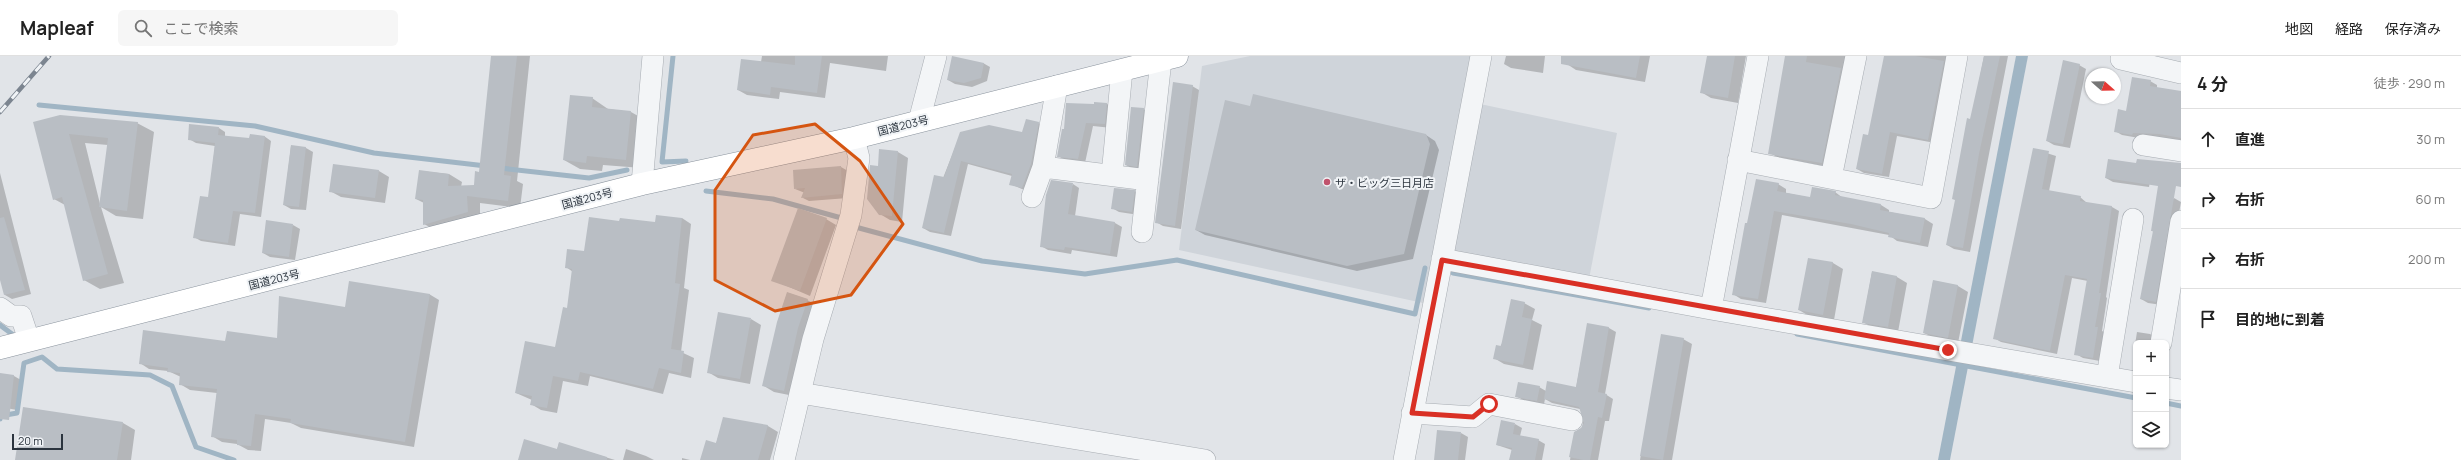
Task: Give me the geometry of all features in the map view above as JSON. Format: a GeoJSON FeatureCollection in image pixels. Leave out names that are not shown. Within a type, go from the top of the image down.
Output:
{"type":"FeatureCollection","features":[{"type":"Feature","properties":{"kind":"highway","name":"国道203号"},"geometry":{"type":"LineString","coordinates":[[0,348],[642,184],[854,138],[1169,58]]}},
{"type":"Feature","properties":{"kind":"street"},"geometry":{"type":"LineString","coordinates":[[642,184],[653,56]]}},
{"type":"Feature","properties":{"kind":"street"},"geometry":{"type":"LineString","coordinates":[[919,121],[936,56]]}},
{"type":"Feature","properties":{"kind":"street"},"geometry":{"type":"LineString","coordinates":[[1404,460],[1480,56]]}},
{"type":"Feature","properties":{"kind":"street"},"geometry":{"type":"LineString","coordinates":[[1711,309],[1758,56]]}},
{"type":"Feature","properties":{"kind":"street"},"geometry":{"type":"LineString","coordinates":[[1831,178],[1856,56]]}},
{"type":"Feature","properties":{"kind":"street"},"geometry":{"type":"LineString","coordinates":[[1738,160],[1931,198],[1957,56]]}},
{"type":"Feature","properties":{"kind":"street"},"geometry":{"type":"LineString","coordinates":[[1142,232],[1148,180],[1169,58]]}},
{"type":"Feature","properties":{"kind":"street"},"geometry":{"type":"LineString","coordinates":[[2121,59],[2181,73]]}},
{"type":"Feature","properties":{"kind":"street"},"geometry":{"type":"LineString","coordinates":[[1112,175],[1122,70]]}},
{"type":"Feature","properties":{"kind":"street"},"geometry":{"type":"LineString","coordinates":[[1032,197],[1043,167],[1057,86]]}},
{"type":"Feature","properties":{"kind":"street"},"geometry":{"type":"LineString","coordinates":[[784,460],[813,339],[849,222],[859,158],[854,138]]}},
{"type":"Feature","properties":{"kind":"street"},"geometry":{"type":"LineString","coordinates":[[2143,145],[2181,151]]}},
{"type":"Feature","properties":{"kind":"street"},"geometry":{"type":"LineString","coordinates":[[1043,167],[1148,180]]}},
{"type":"Feature","properties":{"kind":"street"},"geometry":{"type":"LineString","coordinates":[[2107,377],[2133,219]]}},
{"type":"Feature","properties":{"kind":"street"},"geometry":{"type":"LineString","coordinates":[[2162,340],[2175,300],[2181,221]]}},
{"type":"Feature","properties":{"kind":"street"},"geometry":{"type":"LineString","coordinates":[[1442,260],[1711,309],[2133,381]]}},
{"type":"Feature","properties":{"kind":"street"},"geometry":{"type":"LineString","coordinates":[[0,308],[11,316],[21,316],[29,340]]}},
{"type":"Feature","properties":{"kind":"street"},"geometry":{"type":"LineString","coordinates":[[2169,388],[2181,390]]}},
{"type":"Feature","properties":{"kind":"street"},"geometry":{"type":"LineString","coordinates":[[800,393],[1205,460]]}},
{"type":"Feature","properties":{"kind":"street"},"geometry":{"type":"LineString","coordinates":[[1412,413],[1473,417],[1489,404],[1572,420]]}},
{"type":"Feature","properties":{"kind":"highlighted area"},"geometry":{"type":"Polygon","coordinates":[[[815,124],[860,161],[903,224],[851,295],[775,311],[715,280],[715,190],[753,135],[815,124]]]}},
{"type":"Feature","properties":{"kind":"shaded area"},"geometry":{"type":"Polygon","coordinates":[[[1250,56],[1473,56],[1466,101],[1617,133],[1589,279],[1434,251],[1423,303],[1179,250],[1202,66],[1250,56]]]}},
{"type":"Feature","properties":{"kind":"water"},"geometry":{"type":"Polygon","coordinates":[[[2016,56],[2028,56],[1950,460],[1938,460],[2016,56]]]}},
{"type":"Feature","properties":{"kind":"building"},"geometry":{"type":"Polygon","coordinates":[[[491,56],[517,56],[504,175],[511,176],[508,201],[467,196],[468,212],[423,225],[423,200],[415,199],[419,170],[449,174],[448,186],[474,185],[475,171],[479,172],[491,56]]]}},
{"type":"Feature","properties":{"kind":"building"},"geometry":{"type":"Polygon","coordinates":[[[795,56],[822,56],[817,93],[771,87],[770,95],[737,90],[741,59],[795,65],[795,56]]]}},
{"type":"Feature","properties":{"kind":"building"},"geometry":{"type":"Polygon","coordinates":[[[952,56],[984,63],[981,78],[964,83],[947,80],[952,56]]]}},
{"type":"Feature","properties":{"kind":"building"},"geometry":{"type":"Polygon","coordinates":[[[1561,56],[1640,56],[1636,78],[1561,64],[1561,56]]]}},
{"type":"Feature","properties":{"kind":"building"},"geometry":{"type":"Polygon","coordinates":[[[1707,56],[1735,56],[1728,98],[1700,93],[1707,56]]]}},
{"type":"Feature","properties":{"kind":"building"},"geometry":{"type":"Polygon","coordinates":[[[1785,56],[1807,56],[1806,62],[1841,68],[1822,163],[1768,154],[1785,56]]]}},
{"type":"Feature","properties":{"kind":"building"},"geometry":{"type":"Polygon","coordinates":[[[1884,56],[1915,56],[1944,61],[1928,140],[1890,132],[1882,174],[1856,169],[1863,134],[1868,135],[1884,56]]]}},
{"type":"Feature","properties":{"kind":"building"},"geometry":{"type":"Polygon","coordinates":[[[1984,56],[2000,56],[1979,154],[1963,248],[1946,245],[1955,200],[1952,199],[1967,118],[1970,119],[1984,56]]]}},
{"type":"Feature","properties":{"kind":"building"},"geometry":{"type":"Polygon","coordinates":[[[2063,60],[2080,64],[2063,144],[2046,141],[2063,60]]]}},
{"type":"Feature","properties":{"kind":"building"},"geometry":{"type":"Polygon","coordinates":[[[2132,77],[2151,80],[2150,86],[2181,91],[2181,138],[2159,134],[2133,133],[2132,135],[2114,132],[2118,109],[2126,111],[2132,77]]]}},
{"type":"Feature","properties":{"kind":"building"},"geometry":{"type":"Polygon","coordinates":[[[1173,82],[1193,85],[1175,226],[1155,223],[1173,82]]]}},
{"type":"Feature","properties":{"kind":"building"},"geometry":{"type":"Polygon","coordinates":[[[1253,94],[1426,134],[1430,144],[1404,254],[1347,266],[1195,230],[1225,100],[1250,106],[1253,94]]]}},
{"type":"Feature","properties":{"kind":"building"},"geometry":{"type":"Polygon","coordinates":[[[570,95],[593,97],[592,107],[631,111],[626,160],[587,156],[586,163],[563,160],[570,95]]]}},
{"type":"Feature","properties":{"kind":"building"},"geometry":{"type":"Polygon","coordinates":[[[1094,102],[1107,103],[1105,124],[1086,123],[1078,159],[1057,157],[1062,129],[1064,129],[1066,103],[1094,104],[1094,102]]]}},
{"type":"Feature","properties":{"kind":"building"},"geometry":{"type":"Polygon","coordinates":[[[1131,107],[1144,108],[1137,167],[1125,165],[1131,107]]]}},
{"type":"Feature","properties":{"kind":"building"},"geometry":{"type":"Polygon","coordinates":[[[60,115],[138,122],[127,211],[99,207],[108,138],[69,134],[108,274],[83,281],[62,197],[53,200],[33,122],[60,115]]]}},
{"type":"Feature","properties":{"kind":"building"},"geometry":{"type":"Polygon","coordinates":[[[1026,119],[1039,122],[1031,164],[1022,188],[1009,185],[1012,174],[961,161],[944,233],[922,228],[934,175],[944,177],[960,132],[989,125],[1022,132],[1026,119]]]}},
{"type":"Feature","properties":{"kind":"building"},"geometry":{"type":"Polygon","coordinates":[[[189,124],[219,127],[218,135],[249,138],[250,134],[265,136],[255,213],[233,211],[228,243],[193,238],[200,196],[208,197],[215,143],[188,140],[189,124]]]}},
{"type":"Feature","properties":{"kind":"building"},"geometry":{"type":"Polygon","coordinates":[[[291,145],[306,147],[299,207],[283,205],[291,145]]]}},
{"type":"Feature","properties":{"kind":"building"},"geometry":{"type":"Polygon","coordinates":[[[2033,148],[2049,151],[2042,189],[2081,196],[2080,201],[2112,206],[2099,293],[2101,293],[2095,327],[2098,327],[2093,358],[2074,355],[2087,279],[2065,275],[2050,351],[1993,339],[2033,148]]]}},
{"type":"Feature","properties":{"kind":"building"},"geometry":{"type":"Polygon","coordinates":[[[879,149],[898,151],[892,216],[879,215],[867,199],[870,165],[878,166],[879,149]]]}},
{"type":"Feature","properties":{"kind":"building"},"geometry":{"type":"Polygon","coordinates":[[[2108,159],[2136,163],[2137,159],[2181,163],[2181,187],[2176,186],[2156,302],[2140,299],[2153,231],[2151,231],[2158,186],[2105,178],[2108,159]]]}},
{"type":"Feature","properties":{"kind":"building"},"geometry":{"type":"Polygon","coordinates":[[[333,164],[379,170],[375,198],[329,192],[333,164]]]}},
{"type":"Feature","properties":{"kind":"building"},"geometry":{"type":"Polygon","coordinates":[[[841,166],[842,194],[801,198],[805,188],[794,189],[793,170],[841,166]]]}},
{"type":"Feature","properties":{"kind":"building"},"geometry":{"type":"Polygon","coordinates":[[[1756,179],[1779,183],[1777,191],[1810,197],[1812,187],[1836,191],[1835,195],[1881,204],[1880,210],[1925,218],[1920,243],[1888,237],[1889,233],[1851,224],[1774,211],[1758,299],[1732,295],[1745,223],[1747,223],[1756,179]]]}},
{"type":"Feature","properties":{"kind":"building"},"geometry":{"type":"Polygon","coordinates":[[[1051,180],[1073,183],[1068,214],[1115,222],[1110,254],[1065,247],[1064,250],[1040,247],[1046,195],[1051,180]]]}},
{"type":"Feature","properties":{"kind":"building"},"geometry":{"type":"Polygon","coordinates":[[[1114,188],[1135,190],[1132,212],[1111,209],[1114,188]]]}},
{"type":"Feature","properties":{"kind":"building"},"geometry":{"type":"Polygon","coordinates":[[[798,208],[827,218],[800,291],[771,281],[798,208]]]}},
{"type":"Feature","properties":{"kind":"building"},"geometry":{"type":"Polygon","coordinates":[[[656,215],[682,218],[675,283],[680,284],[671,349],[684,351],[681,373],[659,368],[653,389],[580,372],[578,381],[553,376],[547,408],[530,405],[532,396],[515,393],[525,341],[555,347],[563,307],[567,308],[572,269],[565,268],[567,249],[584,251],[589,217],[619,221],[620,218],[655,222],[656,215]]]}},
{"type":"Feature","properties":{"kind":"building"},"geometry":{"type":"Polygon","coordinates":[[[4,217],[25,290],[4,295],[0,280],[0,218],[4,217]]]}},
{"type":"Feature","properties":{"kind":"building"},"geometry":{"type":"Polygon","coordinates":[[[266,220],[293,224],[289,257],[262,253],[266,220]]]}},
{"type":"Feature","properties":{"kind":"building"},"geometry":{"type":"Polygon","coordinates":[[[1808,258],[1833,262],[1823,315],[1798,310],[1808,258]]]}},
{"type":"Feature","properties":{"kind":"building"},"geometry":{"type":"Polygon","coordinates":[[[1872,271],[1897,276],[1888,327],[1862,323],[1872,271]]]}},
{"type":"Feature","properties":{"kind":"building"},"geometry":{"type":"Polygon","coordinates":[[[1933,280],[1958,285],[1948,338],[1923,333],[1933,280]]]}},
{"type":"Feature","properties":{"kind":"building"},"geometry":{"type":"Polygon","coordinates":[[[349,281],[430,294],[405,442],[290,423],[291,419],[255,414],[251,446],[237,445],[237,440],[211,437],[217,389],[179,385],[180,373],[167,372],[168,368],[139,364],[143,330],[225,341],[227,331],[277,338],[279,296],[345,307],[349,281]]]}},
{"type":"Feature","properties":{"kind":"building"},"geometry":{"type":"Polygon","coordinates":[[[787,292],[808,299],[798,328],[784,391],[762,386],[777,322],[787,292]]]}},
{"type":"Feature","properties":{"kind":"building"},"geometry":{"type":"Polygon","coordinates":[[[1511,299],[1525,302],[1522,317],[1532,319],[1523,365],[1493,359],[1496,345],[1501,346],[1511,299]]]}},
{"type":"Feature","properties":{"kind":"building"},"geometry":{"type":"Polygon","coordinates":[[[718,312],[751,318],[740,379],[707,373],[718,312]]]}},
{"type":"Feature","properties":{"kind":"building"},"geometry":{"type":"Polygon","coordinates":[[[1587,323],[1609,327],[1598,392],[1607,394],[1602,418],[1598,417],[1590,460],[1583,460],[1569,457],[1574,432],[1581,428],[1584,423],[1579,407],[1544,399],[1547,381],[1576,387],[1587,323]]]}},
{"type":"Feature","properties":{"kind":"building"},"geometry":{"type":"Polygon","coordinates":[[[1661,334],[1684,338],[1663,460],[1640,456],[1661,334]]]}},
{"type":"Feature","properties":{"kind":"building"},"geometry":{"type":"Polygon","coordinates":[[[0,373],[14,375],[9,420],[0,419],[0,373]]]}},
{"type":"Feature","properties":{"kind":"building"},"geometry":{"type":"Polygon","coordinates":[[[1518,382],[1540,386],[1537,401],[1515,397],[1518,382]]]}},
{"type":"Feature","properties":{"kind":"building"},"geometry":{"type":"Polygon","coordinates":[[[23,407],[123,422],[117,460],[15,460],[23,407]]]}},
{"type":"Feature","properties":{"kind":"building"},"geometry":{"type":"Polygon","coordinates":[[[723,417],[768,425],[758,460],[700,460],[706,440],[716,443],[723,417]]]}},
{"type":"Feature","properties":{"kind":"building"},"geometry":{"type":"Polygon","coordinates":[[[1501,420],[1515,423],[1513,434],[1539,439],[1535,460],[1509,460],[1512,448],[1496,445],[1501,420]]]}},
{"type":"Feature","properties":{"kind":"building"},"geometry":{"type":"Polygon","coordinates":[[[1437,430],[1461,432],[1458,460],[1434,460],[1437,430]]]}},
{"type":"Feature","properties":{"kind":"building"},"geometry":{"type":"Polygon","coordinates":[[[524,439],[557,449],[559,442],[607,457],[607,460],[518,460],[524,439]]]}},
{"type":"Feature","properties":{"kind":"waterway"},"geometry":{"type":"LineString","coordinates":[[673,56],[662,162],[686,161]]}},
{"type":"Feature","properties":{"kind":"waterway"},"geometry":{"type":"LineString","coordinates":[[39,105],[255,126],[374,153],[486,166]]}},
{"type":"Feature","properties":{"kind":"waterway"},"geometry":{"type":"LineString","coordinates":[[500,168],[589,178],[627,170]]}},
{"type":"Feature","properties":{"kind":"waterway"},"geometry":{"type":"LineString","coordinates":[[706,191],[773,199],[845,219]]}},
{"type":"Feature","properties":{"kind":"waterway"},"geometry":{"type":"LineString","coordinates":[[853,224],[859,228],[982,261],[1085,274],[1177,260],[1415,314],[1425,268]]}},
{"type":"Feature","properties":{"kind":"waterway"},"geometry":{"type":"LineString","coordinates":[[1453,273],[1649,308]]}},
{"type":"Feature","properties":{"kind":"waterway"},"geometry":{"type":"LineString","coordinates":[[0,325],[12,334]]}},
{"type":"Feature","properties":{"kind":"waterway"},"geometry":{"type":"LineString","coordinates":[[1797,334],[2133,397]]}},
{"type":"Feature","properties":{"kind":"waterway"},"geometry":{"type":"LineString","coordinates":[[0,419],[0,416],[17,413],[24,363],[42,357],[57,369],[150,375],[172,386],[196,447],[234,460]]}},
{"type":"Feature","properties":{"kind":"waterway"},"geometry":{"type":"LineString","coordinates":[[2169,404],[2181,406]]}},
{"type":"Feature","properties":{"kind":"railway"},"geometry":{"type":"LineString","coordinates":[[0,112],[49,56]]}},
{"type":"Feature","properties":{"kind":"place","name":"ザ・ビッグ三日月店"},"geometry":{"type":"Point","coordinates":[1327,182]}},
{"type":"Feature","properties":{"kind":"route"},"geometry":{"type":"LineString","coordinates":[[1489,404],[1473,417],[1412,413],[1442,260],[1948,350]]}}]}
